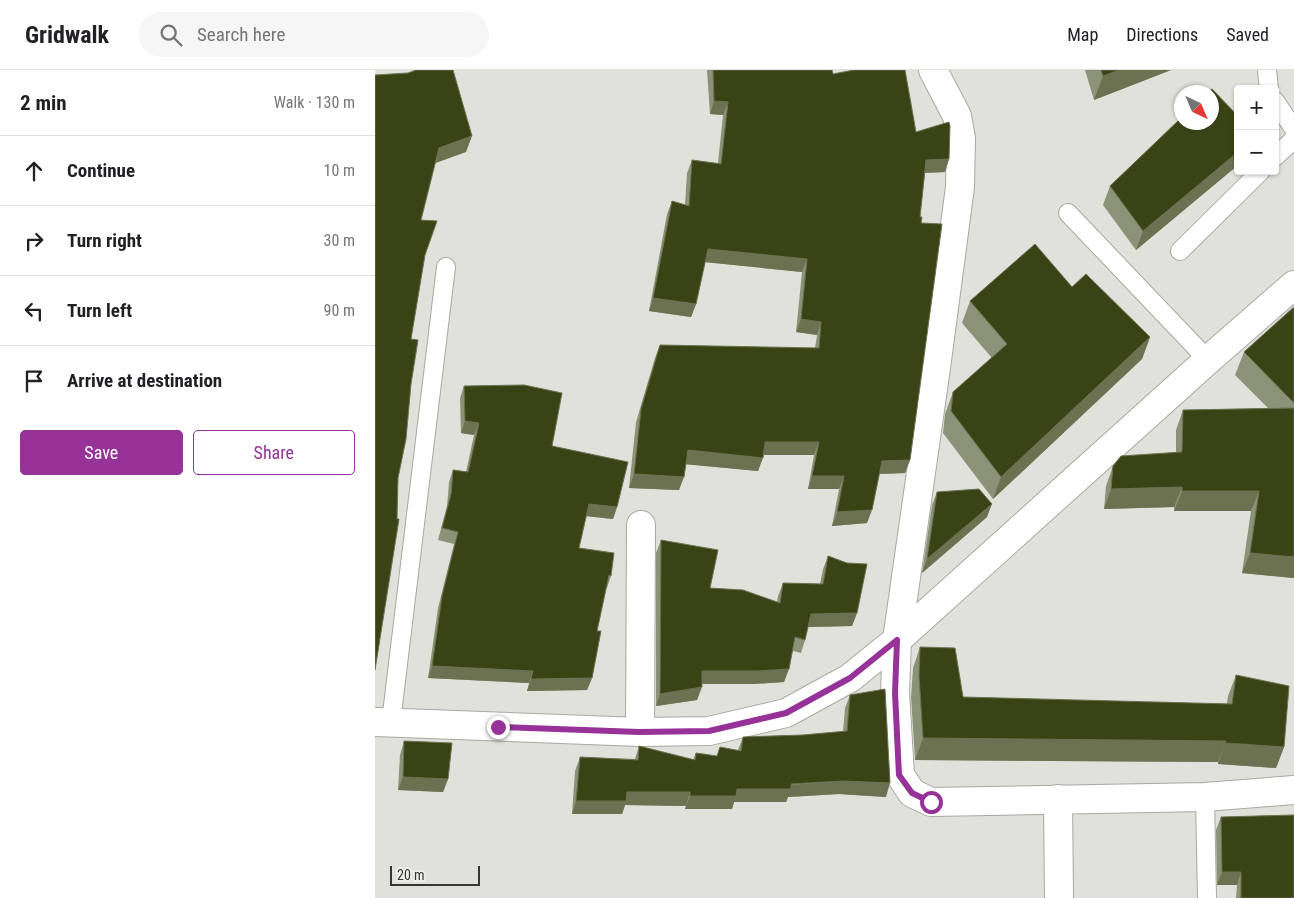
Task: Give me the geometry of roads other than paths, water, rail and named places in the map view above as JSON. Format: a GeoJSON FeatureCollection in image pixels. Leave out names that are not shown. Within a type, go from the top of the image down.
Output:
{"type":"FeatureCollection","features":[{"type":"Feature","properties":{"kind":"street"},"geometry":{"type":"LineString","coordinates":[[933,70],[957,116],[961,138],[960,187],[897,640],[895,693],[899,775],[912,793],[931,802],[1205,797],[1294,790]]}},
{"type":"Feature","properties":{"kind":"street"},"geometry":{"type":"LineString","coordinates":[[383,722],[639,732],[709,731],[786,713],[850,678],[897,640],[1294,285]]}},
{"type":"Feature","properties":{"kind":"street"},"geometry":{"type":"LineString","coordinates":[[639,732],[641,524]]}},
{"type":"Feature","properties":{"kind":"street"},"geometry":{"type":"LineString","coordinates":[[1057,799],[1059,898]]}},
{"type":"Feature","properties":{"kind":"lane"},"geometry":{"type":"LineString","coordinates":[[1267,70],[1269,85]]}},
{"type":"Feature","properties":{"kind":"lane"},"geometry":{"type":"LineString","coordinates":[[1279,107],[1294,129]]}},
{"type":"Feature","properties":{"kind":"lane"},"geometry":{"type":"LineString","coordinates":[[1279,153],[1294,139]]}},
{"type":"Feature","properties":{"kind":"lane"},"geometry":{"type":"LineString","coordinates":[[1180,251],[1257,175]]}},
{"type":"Feature","properties":{"kind":"lane"},"geometry":{"type":"LineString","coordinates":[[1068,213],[1208,360]]}},
{"type":"Feature","properties":{"kind":"lane"},"geometry":{"type":"LineString","coordinates":[[383,722],[446,267]]}},
{"type":"Feature","properties":{"kind":"lane"},"geometry":{"type":"LineString","coordinates":[[1205,797],[1207,898]]}}]}
